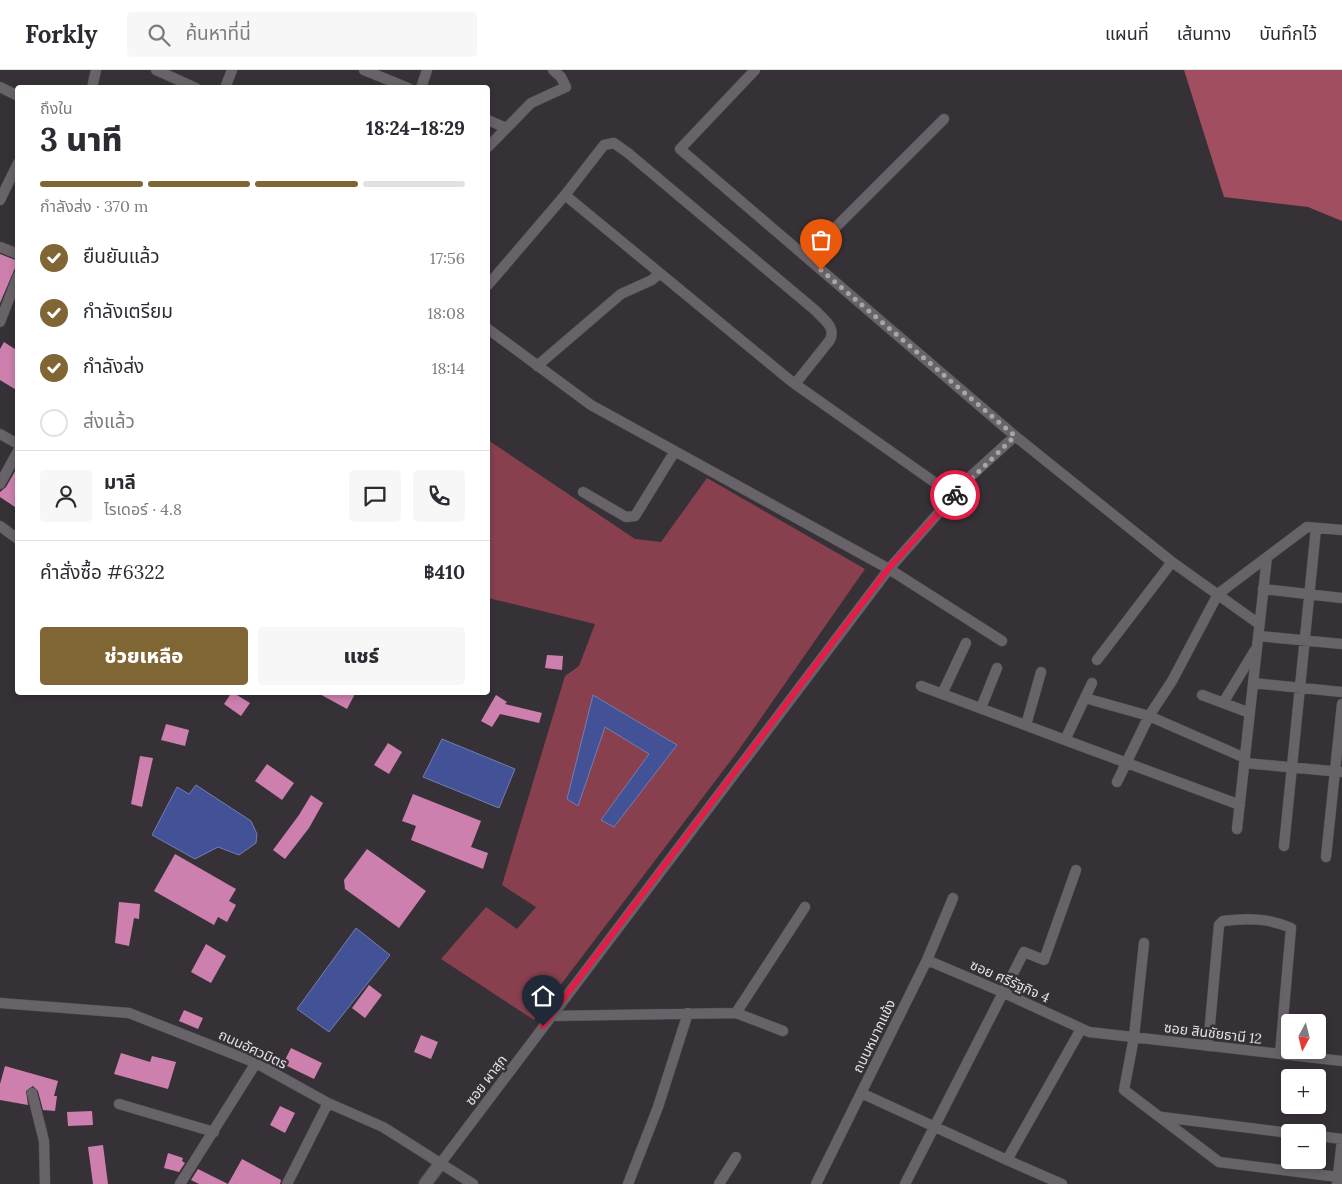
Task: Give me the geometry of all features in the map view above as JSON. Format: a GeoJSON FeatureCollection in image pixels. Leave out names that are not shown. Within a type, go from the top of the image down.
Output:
{"type":"FeatureCollection","features":[{"type":"Feature","properties":{"kind":"street"},"geometry":{"type":"LineString","coordinates":[[93,85],[96,70]]}},
{"type":"Feature","properties":{"kind":"street"},"geometry":{"type":"LineString","coordinates":[[156,70],[189,85]]}},
{"type":"Feature","properties":{"kind":"street"},"geometry":{"type":"LineString","coordinates":[[226,85],[232,70]]}},
{"type":"Feature","properties":{"kind":"street"},"geometry":{"type":"LineString","coordinates":[[364,70],[401,85]]}},
{"type":"Feature","properties":{"kind":"street"},"geometry":{"type":"LineString","coordinates":[[422,85],[427,70]]}},
{"type":"Feature","properties":{"kind":"street"},"geometry":{"type":"LineString","coordinates":[[490,145],[531,102],[566,87],[561,77],[553,70]]}},
{"type":"Feature","properties":{"kind":"street"},"geometry":{"type":"LineString","coordinates":[[756,70],[680,150],[1015,436],[1172,562],[1259,624]]}},
{"type":"Feature","properties":{"kind":"street"},"geometry":{"type":"LineString","coordinates":[[0,87],[15,94]]}},
{"type":"Feature","properties":{"kind":"street"},"geometry":{"type":"LineString","coordinates":[[806,257],[944,119]]}},
{"type":"Feature","properties":{"kind":"street"},"geometry":{"type":"LineString","coordinates":[[490,121],[506,128]]}},
{"type":"Feature","properties":{"kind":"street"},"geometry":{"type":"LineString","coordinates":[[490,283],[565,195],[604,145],[614,143],[816,311],[831,327],[830,340],[795,384]]}},
{"type":"Feature","properties":{"kind":"street"},"geometry":{"type":"LineString","coordinates":[[0,200],[15,169]]}},
{"type":"Feature","properties":{"kind":"street"},"geometry":{"type":"LineString","coordinates":[[565,195],[795,384],[954,496]]}},
{"type":"Feature","properties":{"kind":"street"},"geometry":{"type":"LineString","coordinates":[[0,247],[15,253]]}},
{"type":"Feature","properties":{"kind":"street"},"geometry":{"type":"LineString","coordinates":[[537,366],[621,294],[652,280],[659,273]]}},
{"type":"Feature","properties":{"kind":"street"},"geometry":{"type":"LineString","coordinates":[[0,322],[15,284]]}},
{"type":"Feature","properties":{"kind":"street"},"geometry":{"type":"LineString","coordinates":[[490,331],[592,406],[888,569],[1002,641]]}},
{"type":"Feature","properties":{"kind":"street"},"geometry":{"type":"LineString","coordinates":[[0,434],[15,442]]}},
{"type":"Feature","properties":{"kind":"street","name":"ซอย ผาสุก"},"geometry":{"type":"LineString","coordinates":[[440,1164],[888,569],[954,496],[1015,436]]}},
{"type":"Feature","properties":{"kind":"street"},"geometry":{"type":"LineString","coordinates":[[582,492],[626,517],[635,516],[675,450]]}},
{"type":"Feature","properties":{"kind":"street"},"geometry":{"type":"LineString","coordinates":[[0,484],[15,456]]}},
{"type":"Feature","properties":{"kind":"street"},"geometry":{"type":"LineString","coordinates":[[0,526],[15,538]]}},
{"type":"Feature","properties":{"kind":"street"},"geometry":{"type":"LineString","coordinates":[[1117,782],[1148,716],[1172,682],[1218,594],[1306,527],[1342,530]]}},
{"type":"Feature","properties":{"kind":"street"},"geometry":{"type":"LineString","coordinates":[[1284,846],[1316,528]]}},
{"type":"Feature","properties":{"kind":"street"},"geometry":{"type":"LineString","coordinates":[[1237,829],[1267,557]]}},
{"type":"Feature","properties":{"kind":"street"},"geometry":{"type":"LineString","coordinates":[[1097,660],[1172,562]]}},
{"type":"Feature","properties":{"kind":"street"},"geometry":{"type":"LineString","coordinates":[[1263,590],[1342,598]]}},
{"type":"Feature","properties":{"kind":"street"},"geometry":{"type":"LineString","coordinates":[[1258,636],[1342,644]]}},
{"type":"Feature","properties":{"kind":"street"},"geometry":{"type":"LineString","coordinates":[[942,694],[966,643]]}},
{"type":"Feature","properties":{"kind":"street"},"geometry":{"type":"LineString","coordinates":[[1223,703],[1256,649]]}},
{"type":"Feature","properties":{"kind":"street"},"geometry":{"type":"LineString","coordinates":[[981,708],[998,668]]}},
{"type":"Feature","properties":{"kind":"street"},"geometry":{"type":"LineString","coordinates":[[1026,725],[1041,672]]}},
{"type":"Feature","properties":{"kind":"street"},"geometry":{"type":"LineString","coordinates":[[1065,740],[1092,683]]}},
{"type":"Feature","properties":{"kind":"street"},"geometry":{"type":"LineString","coordinates":[[1253,683],[1342,692]]}},
{"type":"Feature","properties":{"kind":"street"},"geometry":{"type":"LineString","coordinates":[[921,686],[1240,805]]}},
{"type":"Feature","properties":{"kind":"street"},"geometry":{"type":"LineString","coordinates":[[1202,695],[1250,713]]}},
{"type":"Feature","properties":{"kind":"street"},"geometry":{"type":"LineString","coordinates":[[1085,698],[1148,716],[1245,760],[1338,772]]}},
{"type":"Feature","properties":{"kind":"street"},"geometry":{"type":"LineString","coordinates":[[1326,857],[1338,772],[1342,704]]}},
{"type":"Feature","properties":{"kind":"street"},"geometry":{"type":"LineString","coordinates":[[905,1184],[1024,952],[1044,960],[1076,870]]}},
{"type":"Feature","properties":{"kind":"street","name":"ถนนหมากแข้ง"},"geometry":{"type":"LineString","coordinates":[[816,1184],[926,960],[954,898]]}},
{"type":"Feature","properties":{"kind":"street"},"geometry":{"type":"LineString","coordinates":[[736,1013],[805,907]]}},
{"type":"Feature","properties":{"kind":"street"},"geometry":{"type":"LineString","coordinates":[[1208,1046],[1220,925],[1223,921],[1257,919],[1277,922],[1292,928],[1280,1054]]}},
{"type":"Feature","properties":{"kind":"street"},"geometry":{"type":"LineString","coordinates":[[1144,943],[1134,1038],[1124,1090],[1219,1162],[1337,1180],[1342,1140],[1326,1137]]}},
{"type":"Feature","properties":{"kind":"street","name":"ซอย ศรีรัฐกิจ 4"},"geometry":{"type":"LineString","coordinates":[[926,960],[1082,1029]]}},
{"type":"Feature","properties":{"kind":"street","name":"ถนนอัศวมิตร"},"geometry":{"type":"LineString","coordinates":[[0,1003],[129,1013],[256,1063],[328,1103],[384,1127],[473,1184]]}},
{"type":"Feature","properties":{"kind":"street"},"geometry":{"type":"LineString","coordinates":[[550,1016],[736,1013],[783,1031]]}},
{"type":"Feature","properties":{"kind":"street"},"geometry":{"type":"LineString","coordinates":[[628,1184],[658,1108],[688,1014]]}},
{"type":"Feature","properties":{"kind":"street"},"geometry":{"type":"LineString","coordinates":[[1007,1160],[1082,1029]]}},
{"type":"Feature","properties":{"kind":"street","name":"ซอย สินชัยธานี 12"},"geometry":{"type":"LineString","coordinates":[[1082,1029],[1089,1032],[1134,1038],[1342,1061]]}},
{"type":"Feature","properties":{"kind":"street"},"geometry":{"type":"LineString","coordinates":[[180,1184],[256,1063]]}},
{"type":"Feature","properties":{"kind":"street"},"geometry":{"type":"LineString","coordinates":[[32,1093],[44,1141],[45,1184]]}},
{"type":"Feature","properties":{"kind":"street"},"geometry":{"type":"LineString","coordinates":[[861,1093],[1062,1184]]}},
{"type":"Feature","properties":{"kind":"street"},"geometry":{"type":"LineString","coordinates":[[287,1184],[328,1103]]}},
{"type":"Feature","properties":{"kind":"street"},"geometry":{"type":"LineString","coordinates":[[118,1104],[214,1132]]}},
{"type":"Feature","properties":{"kind":"street"},"geometry":{"type":"LineString","coordinates":[[1161,1117],[1281,1132]]}},
{"type":"Feature","properties":{"kind":"street"},"geometry":{"type":"LineString","coordinates":[[719,1184],[736,1157]]}},
{"type":"Feature","properties":{"kind":"street"},"geometry":{"type":"LineString","coordinates":[[425,1184],[440,1164]]}},
{"type":"Feature","properties":{"kind":"shaded area"},"geometry":{"type":"Polygon","coordinates":[[[1184,70],[1342,70],[1342,221],[1308,207],[1224,197],[1184,70]]]}},
{"type":"Feature","properties":{"kind":"shaded area"},"geometry":{"type":"Polygon","coordinates":[[[490,441],[635,539],[661,542],[707,478],[865,569],[738,751],[534,1020],[441,959],[486,907],[517,929],[536,907],[502,885],[565,676],[579,666],[595,624],[490,598],[490,441]]]}},
{"type":"Feature","properties":{"kind":"water"},"geometry":{"type":"Polygon","coordinates":[[[593,695],[677,745],[614,827],[601,820],[649,754],[605,727],[578,806],[567,799],[593,695]]]}},
{"type":"Feature","properties":{"kind":"water"},"geometry":{"type":"Polygon","coordinates":[[[442,739],[515,769],[499,808],[423,777],[442,739]]]}},
{"type":"Feature","properties":{"kind":"water"},"geometry":{"type":"Polygon","coordinates":[[[196,785],[251,821],[257,834],[256,843],[239,855],[218,847],[195,859],[152,835],[177,787],[189,794],[196,785]]]}},
{"type":"Feature","properties":{"kind":"water"},"geometry":{"type":"Polygon","coordinates":[[[356,928],[390,955],[329,1032],[297,1009],[356,928]]]}},
{"type":"Feature","properties":{"kind":"building"},"geometry":{"type":"Polygon","coordinates":[[[0,254],[15,260],[15,268],[0,303],[0,254]]]}},
{"type":"Feature","properties":{"kind":"building"},"geometry":{"type":"Polygon","coordinates":[[[4,342],[15,349],[15,389],[0,380],[0,349],[4,342]]]}},
{"type":"Feature","properties":{"kind":"building"},"geometry":{"type":"Polygon","coordinates":[[[15,471],[15,507],[0,497],[0,492],[6,487],[15,471]]]}},
{"type":"Feature","properties":{"kind":"building"},"geometry":{"type":"Polygon","coordinates":[[[547,655],[563,656],[562,670],[545,668],[547,655]]]}},
{"type":"Feature","properties":{"kind":"building"},"geometry":{"type":"Polygon","coordinates":[[[230,695],[237,695],[250,703],[241,716],[224,704],[230,695]]]}},
{"type":"Feature","properties":{"kind":"building"},"geometry":{"type":"Polygon","coordinates":[[[321,695],[354,695],[347,709],[321,695]]]}},
{"type":"Feature","properties":{"kind":"building"},"geometry":{"type":"Polygon","coordinates":[[[496,695],[507,702],[505,704],[542,713],[539,723],[500,714],[492,727],[481,721],[496,695]]]}},
{"type":"Feature","properties":{"kind":"building"},"geometry":{"type":"Polygon","coordinates":[[[166,724],[189,730],[185,746],[161,740],[166,724]]]}},
{"type":"Feature","properties":{"kind":"building"},"geometry":{"type":"Polygon","coordinates":[[[388,743],[402,752],[389,774],[374,765],[388,743]]]}},
{"type":"Feature","properties":{"kind":"building"},"geometry":{"type":"Polygon","coordinates":[[[140,756],[153,758],[142,807],[131,804],[140,756]]]}},
{"type":"Feature","properties":{"kind":"building"},"geometry":{"type":"Polygon","coordinates":[[[267,764],[294,783],[282,800],[255,781],[267,764]]]}},
{"type":"Feature","properties":{"kind":"building"},"geometry":{"type":"Polygon","coordinates":[[[413,794],[481,821],[471,847],[488,853],[483,869],[411,840],[416,826],[402,821],[413,794]]]}},
{"type":"Feature","properties":{"kind":"building"},"geometry":{"type":"Polygon","coordinates":[[[311,795],[323,803],[309,828],[285,859],[273,850],[311,795]]]}},
{"type":"Feature","properties":{"kind":"building"},"geometry":{"type":"Polygon","coordinates":[[[367,849],[426,891],[399,928],[345,889],[344,880],[367,849]]]}},
{"type":"Feature","properties":{"kind":"building"},"geometry":{"type":"Polygon","coordinates":[[[175,854],[236,889],[229,901],[236,905],[227,922],[218,917],[214,925],[154,891],[175,854]]]}},
{"type":"Feature","properties":{"kind":"building"},"geometry":{"type":"Polygon","coordinates":[[[119,902],[140,904],[139,919],[134,918],[129,946],[115,943],[119,902]]]}},
{"type":"Feature","properties":{"kind":"building"},"geometry":{"type":"Polygon","coordinates":[[[206,944],[226,956],[211,983],[191,972],[206,944]]]}},
{"type":"Feature","properties":{"kind":"building"},"geometry":{"type":"Polygon","coordinates":[[[369,985],[382,995],[365,1018],[352,1008],[369,985]]]}},
{"type":"Feature","properties":{"kind":"building"},"geometry":{"type":"Polygon","coordinates":[[[184,1010],[203,1018],[198,1029],[179,1021],[184,1010]]]}},
{"type":"Feature","properties":{"kind":"building"},"geometry":{"type":"Polygon","coordinates":[[[421,1035],[438,1042],[431,1059],[414,1052],[421,1035]]]}},
{"type":"Feature","properties":{"kind":"building"},"geometry":{"type":"Polygon","coordinates":[[[291,1048],[322,1063],[314,1079],[283,1064],[291,1048]]]}},
{"type":"Feature","properties":{"kind":"building"},"geometry":{"type":"Polygon","coordinates":[[[121,1053],[150,1062],[152,1056],[176,1062],[168,1089],[114,1074],[121,1053]]]}},
{"type":"Feature","properties":{"kind":"building"},"geometry":{"type":"Polygon","coordinates":[[[5,1066],[58,1081],[54,1096],[57,1096],[55,1111],[43,1110],[38,1091],[33,1086],[26,1091],[28,1105],[0,1100],[0,1084],[5,1066]]]}},
{"type":"Feature","properties":{"kind":"building"},"geometry":{"type":"Polygon","coordinates":[[[280,1106],[295,1113],[285,1133],[270,1125],[280,1106]]]}},
{"type":"Feature","properties":{"kind":"building"},"geometry":{"type":"Polygon","coordinates":[[[92,1111],[93,1125],[68,1126],[67,1112],[92,1111]]]}},
{"type":"Feature","properties":{"kind":"building"},"geometry":{"type":"Polygon","coordinates":[[[103,1145],[108,1184],[93,1184],[88,1147],[103,1145]]]}},
{"type":"Feature","properties":{"kind":"building"},"geometry":{"type":"Polygon","coordinates":[[[168,1153],[183,1158],[182,1161],[185,1163],[179,1172],[164,1168],[168,1153]]]}},
{"type":"Feature","properties":{"kind":"building"},"geometry":{"type":"Polygon","coordinates":[[[242,1159],[281,1180],[280,1184],[228,1184],[242,1159]]]}},
{"type":"Feature","properties":{"kind":"building"},"geometry":{"type":"Polygon","coordinates":[[[198,1169],[228,1184],[199,1184],[191,1180],[198,1169]]]}},
{"type":"Feature","properties":{"kind":"way so far"},"geometry":{"type":"LineString","coordinates":[[821,270],[1015,436],[971,476],[955,495]]}},
{"type":"Feature","properties":{"kind":"route"},"geometry":{"type":"LineString","coordinates":[[543,1026],[888,569],[955,495]]}}]}
